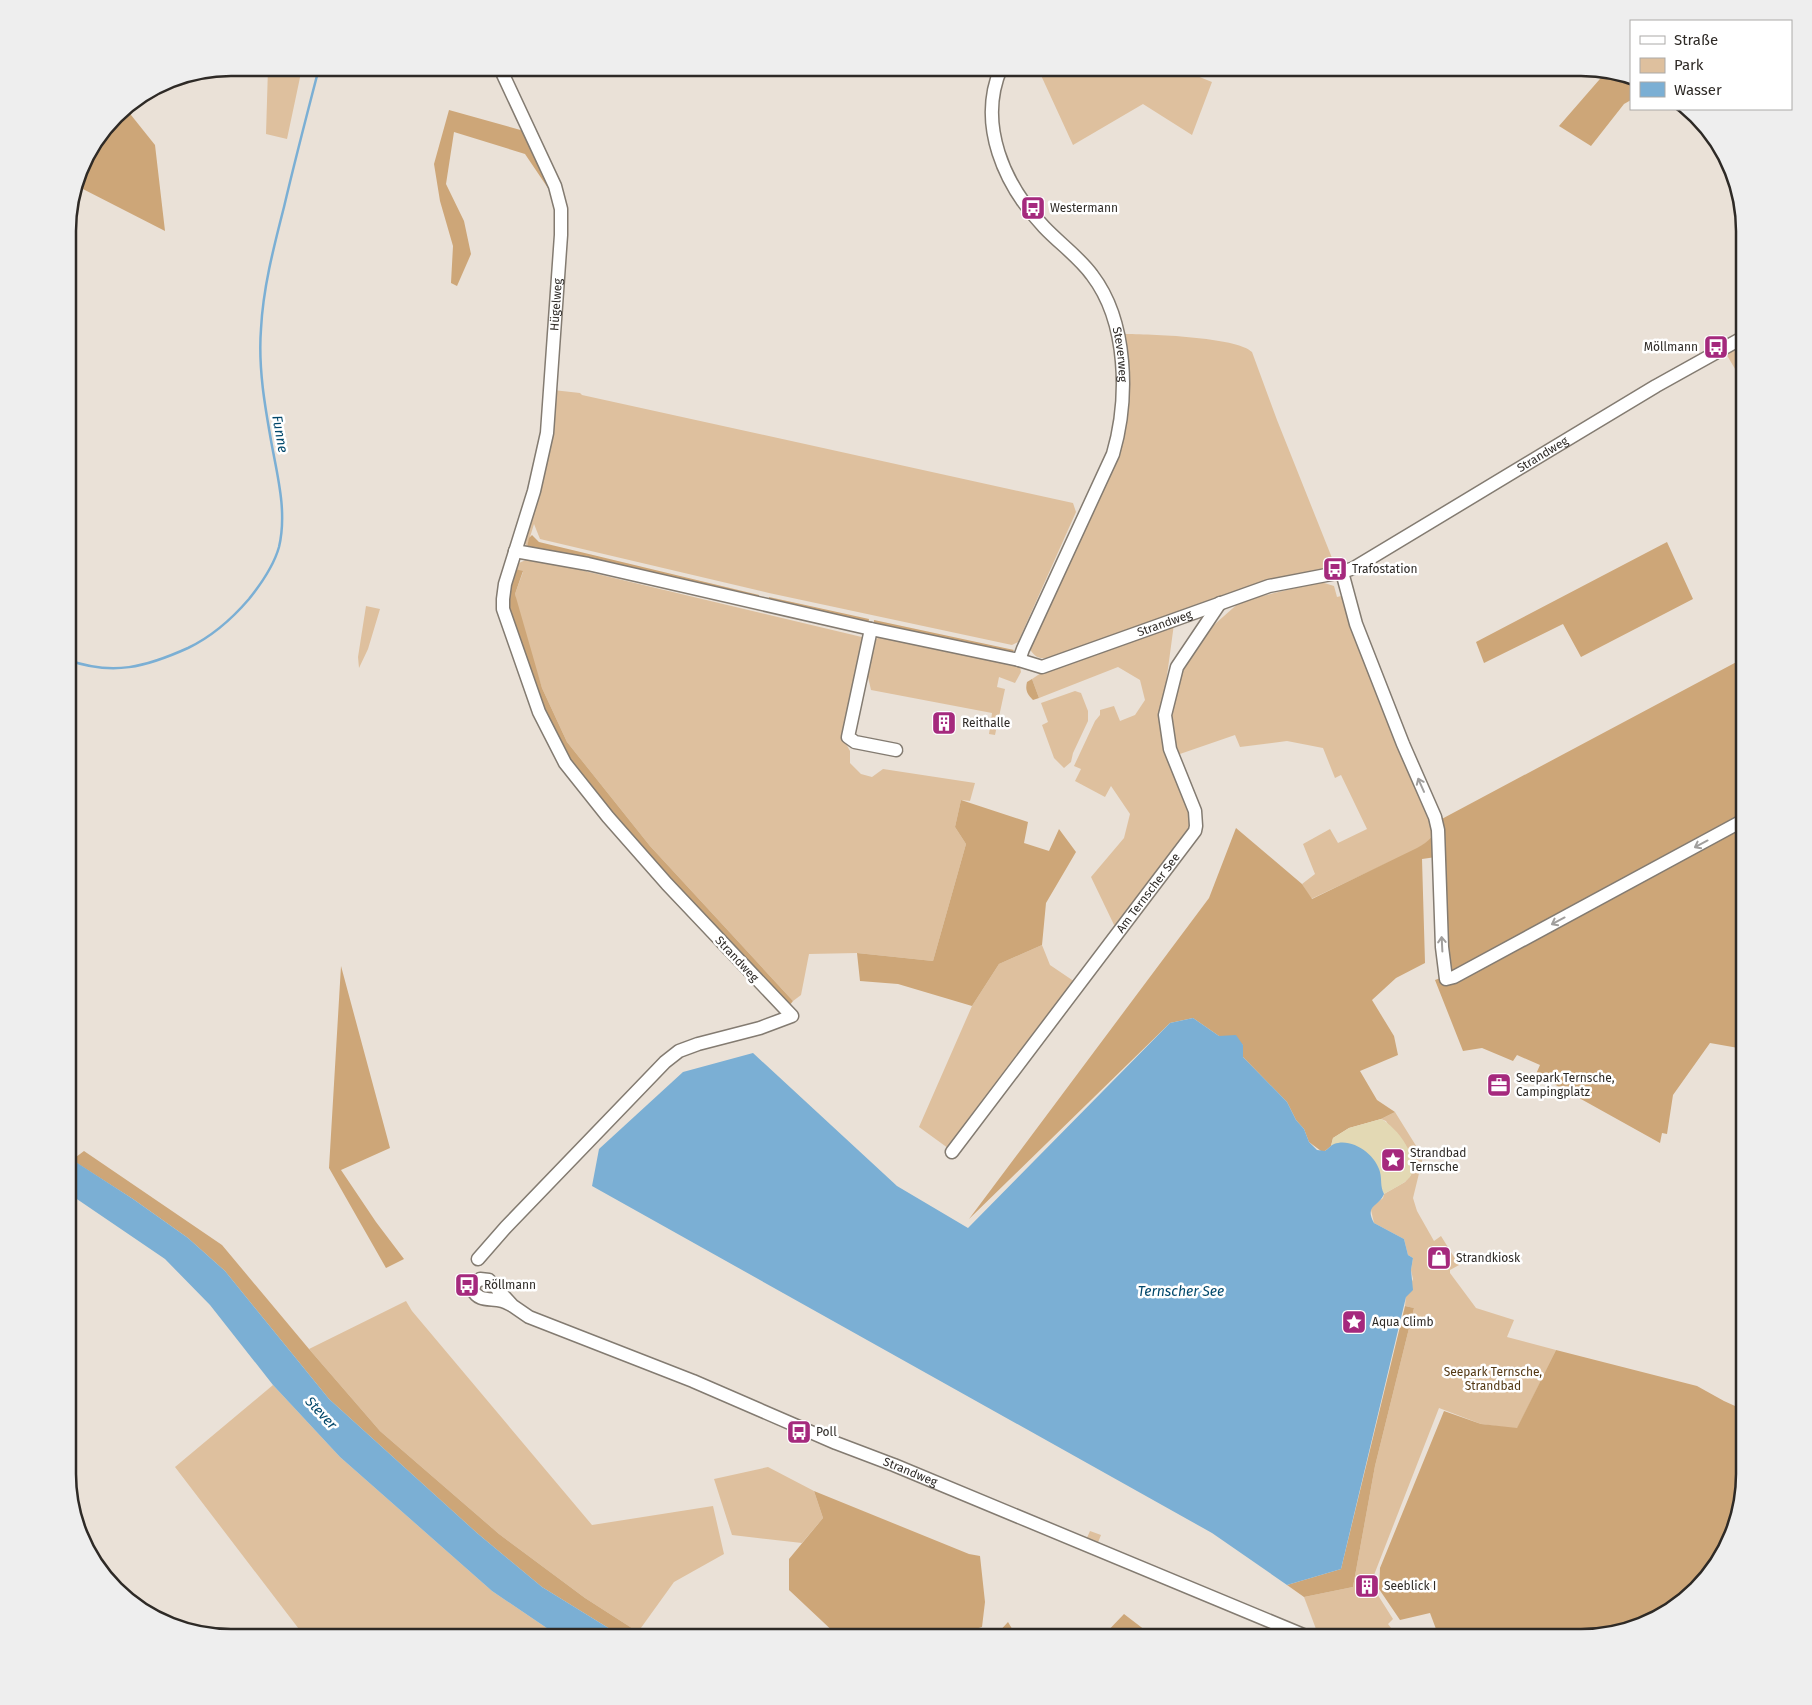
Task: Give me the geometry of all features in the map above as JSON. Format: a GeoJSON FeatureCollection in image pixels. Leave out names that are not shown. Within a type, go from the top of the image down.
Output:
{"type":"FeatureCollection","features":[{"type":"Feature","properties":{"kind":"street","name":"Hügelweg"},"geometry":{"type":"LineString","coordinates":[[504,76],[546,164],[562,209],[547,433],[537,481],[515,551]]}},
{"type":"Feature","properties":{"kind":"street","name":"Steverweg"},"geometry":{"type":"LineString","coordinates":[[998,76],[992,93],[992,111],[994,136],[1005,171],[1014,189],[1029,210],[1086,268],[1098,284],[1116,324],[1120,340],[1122,372],[1121,421],[1113,454],[1019,660]]}},
{"type":"Feature","properties":{"kind":"street","name":"Strandweg"},"geometry":{"type":"LineString","coordinates":[[478,1259],[664,1062],[679,1051],[698,1044],[760,1028],[792,1016],[667,884],[608,817],[565,763],[539,712],[503,610],[502,599],[505,584],[515,551],[588,564],[871,629],[1019,660],[1042,667],[1269,586],[1354,568],[1656,386],[1735,342]]}},
{"type":"Feature","properties":{"kind":"street"},"geometry":{"type":"LineString","coordinates":[[1342,572],[1356,624],[1403,744],[1435,817],[1438,830],[1442,947],[1446,979],[1454,977],[1735,825]]}},
{"type":"Feature","properties":{"kind":"street","name":"Am Ternscher See"},"geometry":{"type":"LineString","coordinates":[[952,1152],[1195,831],[1195,811],[1170,749],[1165,715],[1176,667],[1220,603]]}},
{"type":"Feature","properties":{"kind":"street"},"geometry":{"type":"LineString","coordinates":[[871,629],[848,737],[855,742],[896,750]]}},
{"type":"Feature","properties":{"kind":"street","name":"Strandweg"},"geometry":{"type":"LineString","coordinates":[[513,1306],[529,1317],[693,1381],[836,1443],[912,1472],[1287,1629]]}},
{"type":"Feature","properties":{"kind":"green space"},"geometry":{"type":"Polygon","coordinates":[[[268,76],[300,76],[287,139],[266,134],[268,76]]]}},
{"type":"Feature","properties":{"kind":"green space"},"geometry":{"type":"Polygon","coordinates":[[[1041,76],[1197,76],[1212,82],[1192,135],[1143,104],[1073,145],[1041,76]]]}},
{"type":"Feature","properties":{"kind":"green space"},"geometry":{"type":"Polygon","coordinates":[[[1124,334],[1211,340],[1243,347],[1252,352],[1336,568],[1273,581],[1198,604],[1052,657],[1041,658],[1035,656],[1028,646],[1118,453],[1124,334]]]}},
{"type":"Feature","properties":{"kind":"green space"},"geometry":{"type":"Polygon","coordinates":[[[1735,346],[1735,369],[1725,352],[1735,346]]]}},
{"type":"Feature","properties":{"kind":"green space"},"geometry":{"type":"Polygon","coordinates":[[[553,390],[580,393],[582,395],[1073,503],[1076,512],[1018,642],[1012,645],[769,593],[540,539],[534,524],[527,547],[523,539],[553,390]]]}},
{"type":"Feature","properties":{"kind":"green space"},"geometry":{"type":"Polygon","coordinates":[[[530,558],[866,638],[844,740],[850,751],[850,763],[861,774],[872,777],[883,769],[975,783],[970,801],[961,800],[955,827],[966,844],[933,961],[857,953],[809,954],[801,995],[793,1001],[650,846],[567,742],[542,688],[519,617],[515,594],[523,572],[515,569],[519,563],[530,558]]]}},
{"type":"Feature","properties":{"kind":"green space"},"geometry":{"type":"Polygon","coordinates":[[[1321,582],[1334,586],[1337,597],[1345,595],[1437,830],[1432,839],[1417,849],[1311,899],[1302,884],[1315,874],[1303,844],[1330,829],[1338,843],[1367,829],[1341,775],[1335,778],[1323,748],[1287,741],[1240,747],[1235,735],[1177,755],[1168,720],[1178,671],[1207,631],[1241,601],[1321,582]]]}},
{"type":"Feature","properties":{"kind":"green space"},"geometry":{"type":"Polygon","coordinates":[[[366,606],[380,609],[368,649],[359,668],[358,657],[366,606]]]}},
{"type":"Feature","properties":{"kind":"green space"},"geometry":{"type":"Polygon","coordinates":[[[1174,624],[1160,727],[1193,811],[1195,831],[1116,929],[1091,877],[1124,838],[1130,814],[1111,786],[1105,797],[1075,781],[1081,769],[1074,766],[1095,721],[1100,715],[1100,710],[1114,706],[1120,721],[1135,715],[1145,700],[1140,680],[1118,667],[1039,698],[1032,679],[1044,671],[1174,624]]]}},
{"type":"Feature","properties":{"kind":"green space"},"geometry":{"type":"Polygon","coordinates":[[[881,636],[1015,663],[1020,667],[1021,672],[1015,683],[999,677],[997,687],[1005,689],[995,735],[989,734],[992,713],[871,690],[867,673],[875,640],[881,636]]]}},
{"type":"Feature","properties":{"kind":"green space"},"geometry":{"type":"Polygon","coordinates":[[[1075,691],[1081,693],[1088,711],[1088,721],[1073,753],[1071,762],[1064,768],[1054,758],[1042,725],[1048,722],[1041,703],[1075,691]]]}},
{"type":"Feature","properties":{"kind":"green space"},"geometry":{"type":"Polygon","coordinates":[[[1042,945],[1050,965],[1078,984],[952,1151],[919,1127],[972,1006],[999,964],[1042,945]]]}},
{"type":"Feature","properties":{"kind":"green space","name":"Seepark Ternsche, Strandbad"},"geometry":{"type":"Polygon","coordinates":[[[1395,1112],[1423,1157],[1413,1198],[1417,1211],[1434,1241],[1441,1236],[1459,1265],[1450,1270],[1450,1273],[1476,1308],[1514,1320],[1507,1337],[1556,1350],[1517,1429],[1481,1424],[1439,1408],[1374,1575],[1374,1589],[1393,1619],[1388,1624],[1392,1629],[1316,1629],[1304,1597],[1353,1587],[1375,1466],[1414,1308],[1405,1306],[1406,1296],[1413,1279],[1411,1270],[1413,1258],[1408,1255],[1404,1239],[1374,1223],[1371,1210],[1383,1198],[1384,1194],[1405,1182],[1411,1175],[1413,1166],[1386,1121],[1381,1119],[1395,1112]]]}},
{"type":"Feature","properties":{"kind":"green space"},"geometry":{"type":"Polygon","coordinates":[[[406,1301],[412,1311],[592,1525],[713,1506],[724,1554],[674,1582],[640,1629],[633,1629],[585,1598],[499,1534],[380,1431],[309,1349],[406,1301]]]}},
{"type":"Feature","properties":{"kind":"green space"},"geometry":{"type":"Polygon","coordinates":[[[273,1385],[340,1457],[492,1591],[548,1629],[299,1629],[175,1467],[273,1385]]]}},
{"type":"Feature","properties":{"kind":"green space"},"geometry":{"type":"Polygon","coordinates":[[[768,1467],[814,1491],[823,1518],[802,1543],[732,1535],[714,1479],[768,1467]]]}},
{"type":"Feature","properties":{"kind":"green space"},"geometry":{"type":"Polygon","coordinates":[[[1090,1531],[1101,1535],[1097,1545],[1086,1540],[1090,1531]]]}},
{"type":"Feature","properties":{"kind":"shaded area"},"geometry":{"type":"Polygon","coordinates":[[[1601,78],[1630,84],[1630,101],[1624,104],[1591,146],[1559,126],[1601,78]]]}},
{"type":"Feature","properties":{"kind":"shaded area"},"geometry":{"type":"Polygon","coordinates":[[[449,110],[524,131],[556,200],[525,154],[454,132],[446,184],[464,221],[471,254],[457,286],[451,283],[453,246],[440,201],[434,164],[449,110]]]}},
{"type":"Feature","properties":{"kind":"shaded area"},"geometry":{"type":"Polygon","coordinates":[[[131,113],[155,145],[165,231],[82,189],[97,154],[108,137],[131,113]]]}},
{"type":"Feature","properties":{"kind":"shaded area"},"geometry":{"type":"Polygon","coordinates":[[[532,535],[539,542],[759,595],[759,601],[527,547],[529,538],[532,535]]]}},
{"type":"Feature","properties":{"kind":"shaded area"},"geometry":{"type":"Polygon","coordinates":[[[1667,542],[1693,599],[1581,657],[1563,624],[1484,663],[1476,642],[1667,542]]]}},
{"type":"Feature","properties":{"kind":"shaded area"},"geometry":{"type":"Polygon","coordinates":[[[515,569],[523,571],[515,594],[542,688],[567,742],[650,846],[793,1001],[789,1006],[654,862],[571,763],[549,726],[507,607],[515,569]]]}},
{"type":"Feature","properties":{"kind":"shaded area"},"geometry":{"type":"Polygon","coordinates":[[[769,597],[869,619],[868,626],[768,603],[769,597]]]}},
{"type":"Feature","properties":{"kind":"shaded area"},"geometry":{"type":"Polygon","coordinates":[[[874,620],[1014,650],[1011,654],[873,627],[874,620]]]}},
{"type":"Feature","properties":{"kind":"shaded area"},"geometry":{"type":"Polygon","coordinates":[[[1735,663],[1736,1048],[1710,1043],[1673,1095],[1667,1134],[1662,1133],[1660,1143],[1536,1074],[1540,1065],[1517,1055],[1513,1061],[1482,1048],[1463,1051],[1435,980],[1443,977],[1436,857],[1422,859],[1425,963],[1396,978],[1372,1000],[1394,1036],[1398,1055],[1360,1071],[1377,1100],[1395,1112],[1381,1119],[1349,1128],[1333,1138],[1331,1146],[1325,1151],[1321,1151],[1309,1142],[1304,1129],[1296,1120],[1287,1102],[1243,1057],[1243,1045],[1219,1036],[1193,1018],[1170,1023],[969,1219],[1209,898],[1236,828],[1302,884],[1312,899],[1417,848],[1434,834],[1438,821],[1735,663]]]}},
{"type":"Feature","properties":{"kind":"shaded area"},"geometry":{"type":"Polygon","coordinates":[[[1032,679],[1039,698],[1033,700],[1026,690],[1027,682],[1032,679]]]}},
{"type":"Feature","properties":{"kind":"shaded area"},"geometry":{"type":"Polygon","coordinates":[[[961,800],[1028,822],[1024,843],[1049,851],[1059,829],[1076,852],[1046,903],[1042,945],[999,964],[972,1006],[898,984],[860,981],[857,953],[933,961],[966,844],[955,827],[961,800]]]}},
{"type":"Feature","properties":{"kind":"shaded area"},"geometry":{"type":"Polygon","coordinates":[[[341,966],[390,1148],[341,1170],[404,1259],[386,1268],[329,1168],[341,966]]]}},
{"type":"Feature","properties":{"kind":"shaded area"},"geometry":{"type":"Polygon","coordinates":[[[84,1151],[222,1245],[380,1431],[499,1534],[585,1598],[633,1629],[610,1629],[542,1587],[477,1533],[329,1399],[225,1271],[188,1238],[133,1199],[77,1163],[77,1156],[84,1151]]]}},
{"type":"Feature","properties":{"kind":"shaded area"},"geometry":{"type":"Polygon","coordinates":[[[1405,1306],[1414,1308],[1375,1466],[1353,1587],[1304,1597],[1287,1585],[1341,1569],[1405,1306]]]}},
{"type":"Feature","properties":{"kind":"shaded area"},"geometry":{"type":"Polygon","coordinates":[[[1556,1350],[1697,1386],[1736,1406],[1736,1474],[1733,1504],[1724,1533],[1710,1560],[1683,1590],[1667,1603],[1640,1617],[1611,1626],[1580,1629],[1436,1629],[1430,1613],[1400,1620],[1379,1589],[1380,1568],[1444,1411],[1481,1424],[1517,1428],[1556,1350]]]}},
{"type":"Feature","properties":{"kind":"shaded area"},"geometry":{"type":"Polygon","coordinates":[[[814,1491],[969,1554],[980,1556],[985,1602],[982,1627],[975,1629],[830,1629],[789,1590],[789,1559],[823,1518],[814,1491]]]}},
{"type":"Feature","properties":{"kind":"shaded area"},"geometry":{"type":"Polygon","coordinates":[[[1124,1614],[1144,1629],[1110,1629],[1124,1614]]]}},
{"type":"Feature","properties":{"kind":"shaded area"},"geometry":{"type":"Polygon","coordinates":[[[1008,1622],[1012,1629],[1002,1629],[1008,1622]]]}},
{"type":"Feature","properties":{"kind":"sand","name":"Strandbad Ternsche"},"geometry":{"type":"Polygon","coordinates":[[[1381,1119],[1394,1129],[1406,1144],[1410,1153],[1413,1170],[1407,1180],[1384,1194],[1380,1186],[1380,1172],[1331,1146],[1333,1138],[1349,1128],[1381,1119]]]}},
{"type":"Feature","properties":{"kind":"water","name":"Ternscher See"},"geometry":{"type":"Polygon","coordinates":[[[1193,1018],[1219,1036],[1236,1035],[1243,1045],[1243,1057],[1287,1102],[1296,1120],[1304,1129],[1309,1142],[1317,1150],[1325,1151],[1334,1144],[1348,1143],[1362,1149],[1374,1159],[1380,1172],[1384,1194],[1371,1209],[1371,1217],[1374,1223],[1404,1239],[1408,1255],[1413,1258],[1411,1270],[1413,1290],[1406,1297],[1341,1569],[1287,1585],[1212,1533],[592,1186],[599,1149],[683,1072],[753,1053],[897,1186],[968,1228],[1170,1023],[1193,1018]]]}},
{"type":"Feature","properties":{"kind":"water","name":"Stever"},"geometry":{"type":"Polygon","coordinates":[[[77,1163],[188,1238],[225,1271],[329,1399],[477,1533],[542,1587],[610,1629],[548,1629],[492,1591],[340,1457],[273,1385],[210,1305],[165,1259],[77,1199],[77,1163]]]}},
{"type":"Feature","properties":{"kind":"waterway","name":"Funne"},"geometry":{"type":"LineString","coordinates":[[77,663],[100,668],[129,667],[158,660],[188,648],[214,633],[235,614],[258,587],[274,561],[279,547],[282,509],[263,388],[260,358],[262,314],[273,252],[317,76]]}},
{"type":"Feature","properties":{"kind":"place","name":"Westermann"},"geometry":{"type":"Point","coordinates":[1033,208]}},
{"type":"Feature","properties":{"kind":"place","name":"Möllmann"},"geometry":{"type":"Point","coordinates":[1716,347]}},
{"type":"Feature","properties":{"kind":"place","name":"Trafostation"},"geometry":{"type":"Point","coordinates":[1335,569]}},
{"type":"Feature","properties":{"kind":"place","name":"Reithalle"},"geometry":{"type":"Point","coordinates":[944,723]}},
{"type":"Feature","properties":{"kind":"place","name":"Seepark Ternsche, Campingplatz"},"geometry":{"type":"Point","coordinates":[1499,1085]}},
{"type":"Feature","properties":{"kind":"place","name":"Strandbad Ternsche"},"geometry":{"type":"Point","coordinates":[1393,1160]}},
{"type":"Feature","properties":{"kind":"place","name":"Strandkiosk"},"geometry":{"type":"Point","coordinates":[1439,1258]}},
{"type":"Feature","properties":{"kind":"place","name":"Röllmann"},"geometry":{"type":"Point","coordinates":[467,1285]}},
{"type":"Feature","properties":{"kind":"place","name":"Aqua Climb"},"geometry":{"type":"Point","coordinates":[1354,1322]}},
{"type":"Feature","properties":{"kind":"place","name":"Poll"},"geometry":{"type":"Point","coordinates":[799,1432]}},
{"type":"Feature","properties":{"kind":"place","name":"Seeblick I"},"geometry":{"type":"Point","coordinates":[1367,1586]}}]}
